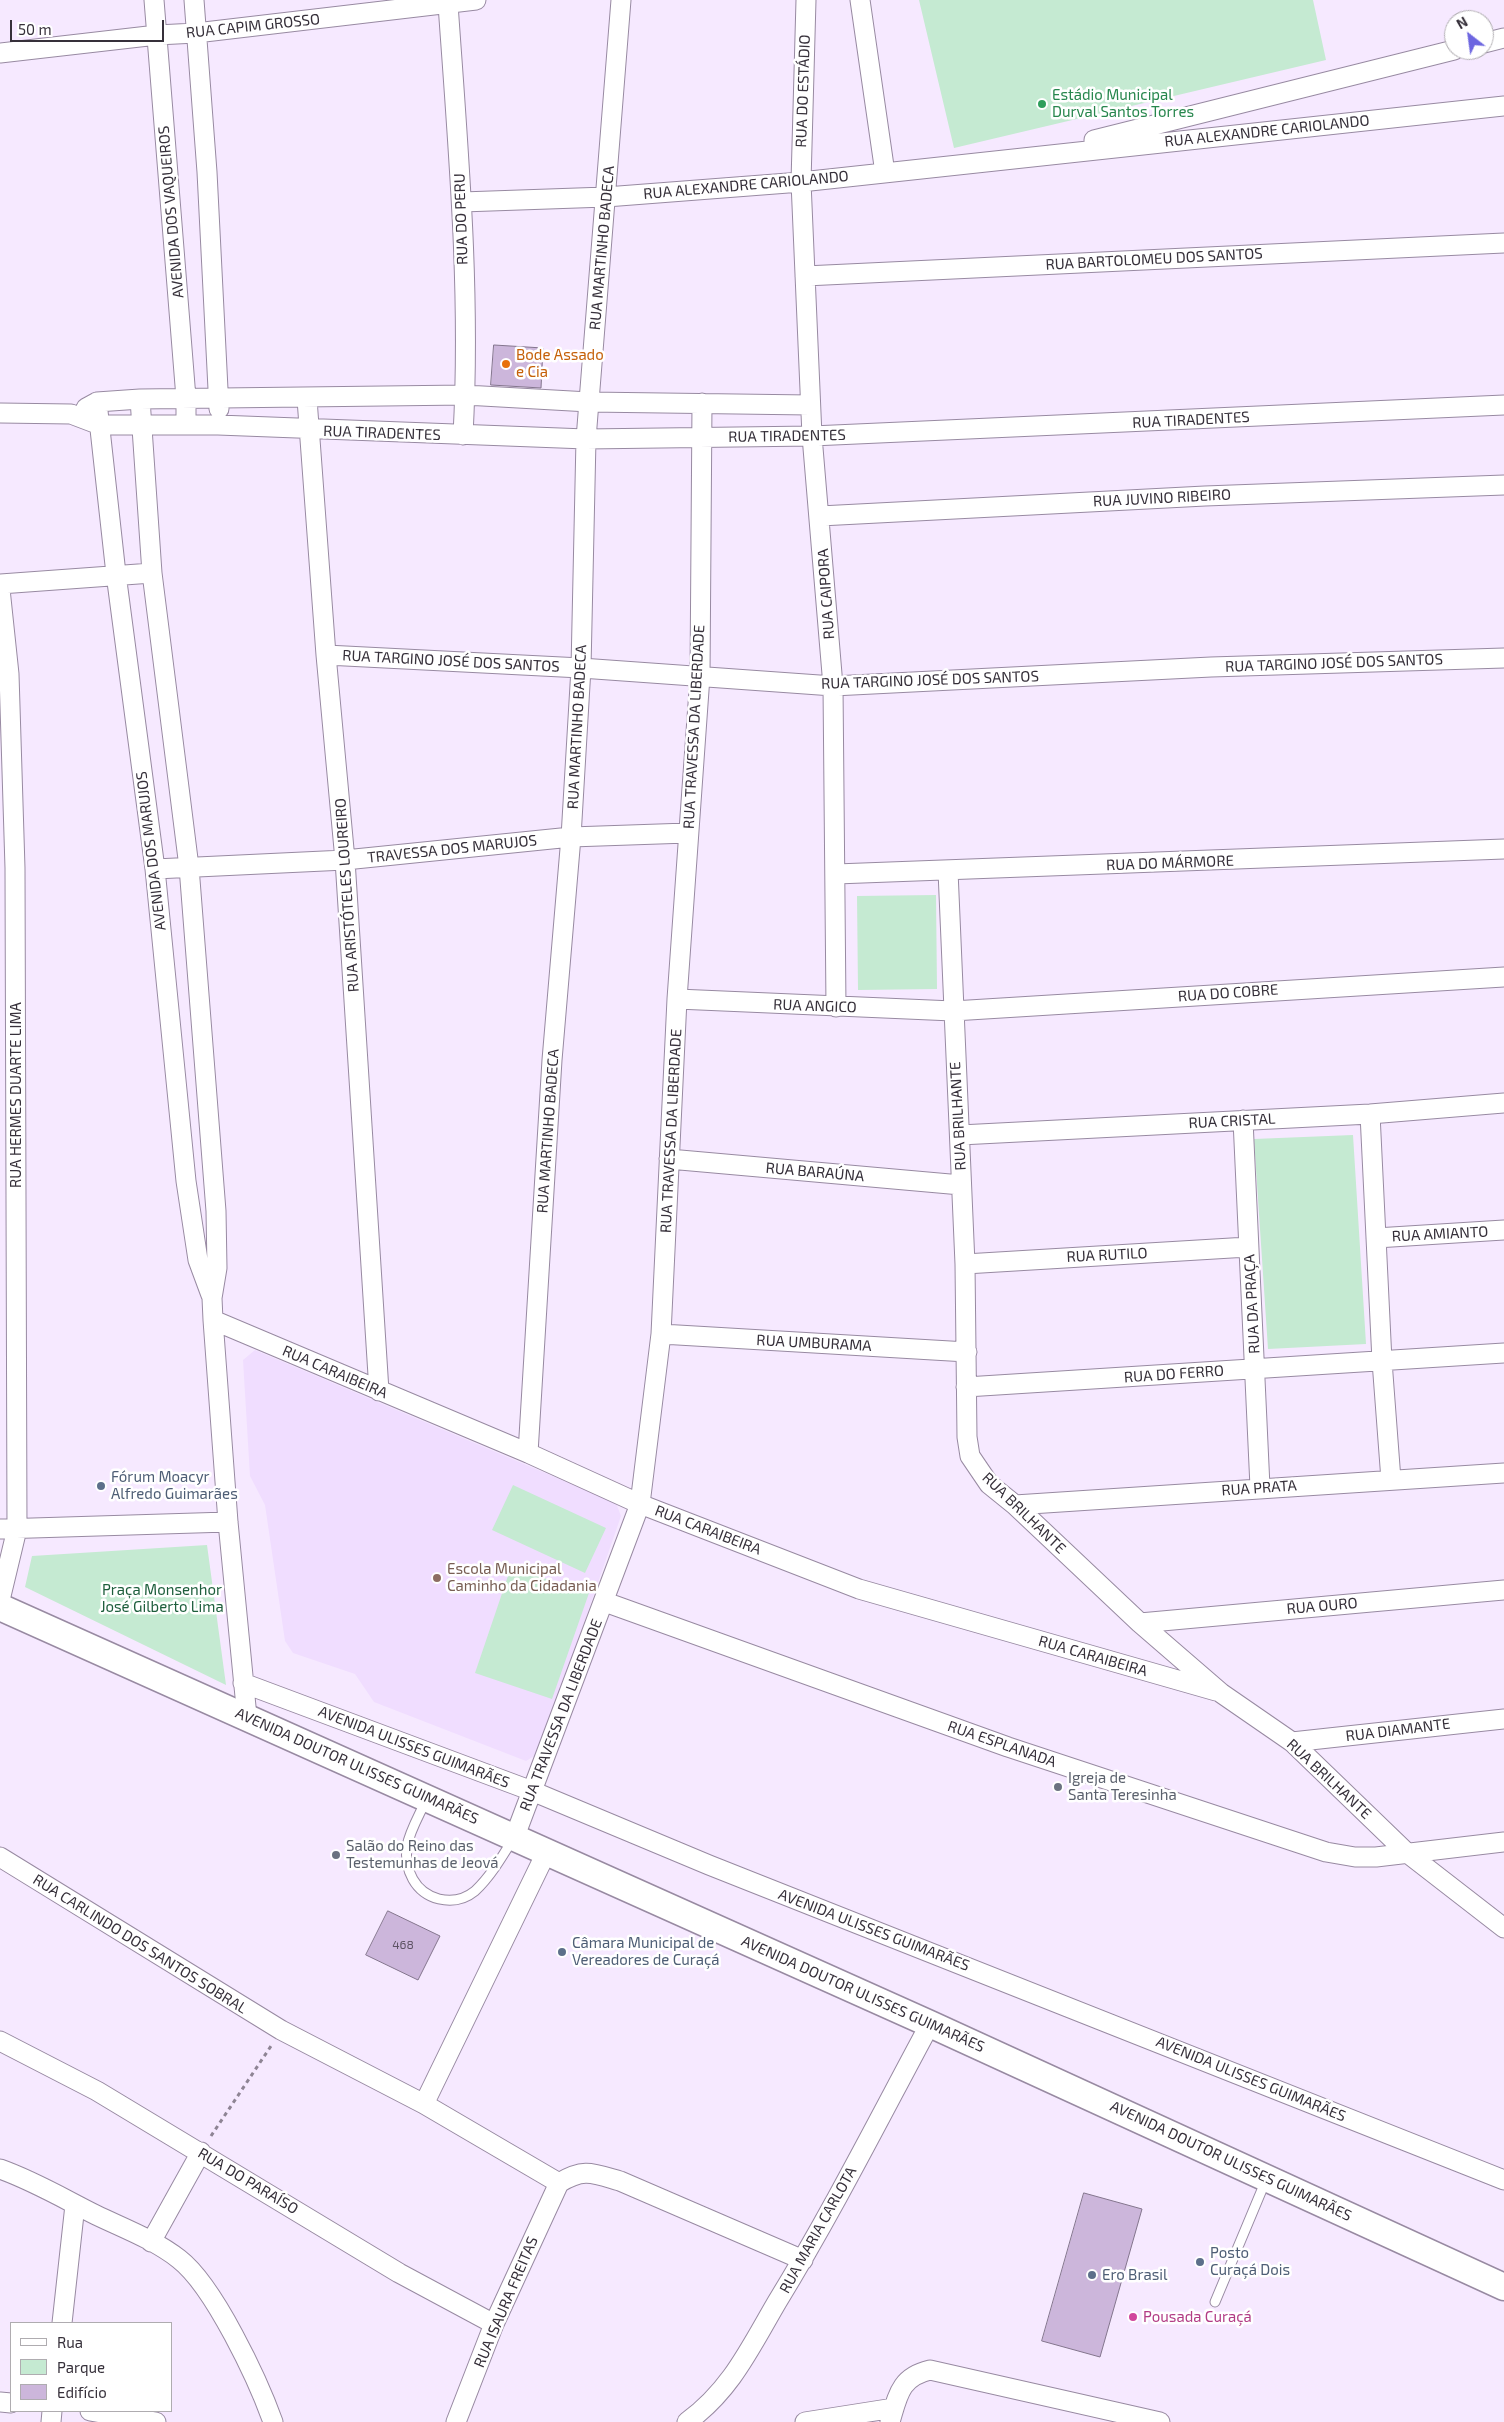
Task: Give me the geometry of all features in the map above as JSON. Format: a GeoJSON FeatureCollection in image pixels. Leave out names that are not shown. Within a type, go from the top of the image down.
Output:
{"type":"FeatureCollection","features":[{"type":"Feature","properties":{"kind":"main road","name":"AVENIDA DOUTOR ULISSES GUIMARÃES"},"geometry":{"type":"LineString","coordinates":[[0,1607],[515,1836],[1504,2287]]}},
{"type":"Feature","properties":{"kind":"street","name":"AVENIDA DOS VAQUEIROS"},"geometry":{"type":"LineString","coordinates":[[154,0],[186,398],[186,425]]}},
{"type":"Feature","properties":{"kind":"street"},"geometry":{"type":"LineString","coordinates":[[194,0],[207,172],[220,397],[218,425]]}},
{"type":"Feature","properties":{"kind":"street","name":"RUA CAPIM GROSSO"},"geometry":{"type":"LineString","coordinates":[[0,53],[157,35],[196,33],[476,0]]}},
{"type":"Feature","properties":{"kind":"street","name":"RUA MARTINHO BADECA"},"geometry":{"type":"LineString","coordinates":[[528,1453],[552,1060],[571,837],[582,668],[586,439],[621,0]]}},
{"type":"Feature","properties":{"kind":"street","name":"RUA DO ESTÁDIO"},"geometry":{"type":"LineString","coordinates":[[801,182],[806,0]]}},
{"type":"Feature","properties":{"kind":"street"},"geometry":{"type":"LineString","coordinates":[[860,0],[885,173]]}},
{"type":"Feature","properties":{"kind":"street","name":"RUA DO PERU"},"geometry":{"type":"LineString","coordinates":[[448,4],[462,202],[465,395],[463,436]]}},
{"type":"Feature","properties":{"kind":"street","name":"RUA ALEXANDRE CARIOLANDO"},"geometry":{"type":"LineString","coordinates":[[1029,157],[1444,53]]}},
{"type":"Feature","properties":{"kind":"street","name":"RUA ALEXANDRE CARIOLANDO"},"geometry":{"type":"LineString","coordinates":[[462,202],[606,197],[801,182],[1504,106]]}},
{"type":"Feature","properties":{"kind":"street","name":"RUA CAIPORA"},"geometry":{"type":"LineString","coordinates":[[801,182],[810,405],[833,686],[836,1007]]}},
{"type":"Feature","properties":{"kind":"street","name":"RUA BARTOLOMEU DOS SANTOS"},"geometry":{"type":"LineString","coordinates":[[805,276],[1504,243]]}},
{"type":"Feature","properties":{"kind":"street","name":"RUA TIRADENTES"},"geometry":{"type":"LineString","coordinates":[[71,414],[98,402],[220,397],[307,399],[465,395],[589,402],[702,402],[810,405]]}},
{"type":"Feature","properties":{"kind":"street","name":"AVENIDA DOS MARUJOS"},"geometry":{"type":"LineString","coordinates":[[140,399],[152,572],[189,867],[216,1211],[217,1268],[212,1298],[213,1320],[228,1522],[247,1717]]}},
{"type":"Feature","properties":{"kind":"street","name":"RUA ARISTÓTELES LOUREIRO"},"geometry":{"type":"LineString","coordinates":[[307,399],[326,655],[346,860],[379,1391]]}},
{"type":"Feature","properties":{"kind":"street","name":"AVENIDA DOS MARUJOS"},"geometry":{"type":"LineString","coordinates":[[98,402],[116,574],[155,869],[193,1235],[198,1260],[212,1298]]}},
{"type":"Feature","properties":{"kind":"street","name":"RUA TRAVESSA DA LIBERDADE"},"geometry":{"type":"LineString","coordinates":[[515,1836],[605,1602],[640,1504],[661,1334],[677,1000],[700,676],[702,402]]}},
{"type":"Feature","properties":{"kind":"street","name":"RUA TIRADENTES"},"geometry":{"type":"LineString","coordinates":[[0,413],[71,414],[100,425],[218,425],[463,436],[586,439],[812,436],[1504,404]]}},
{"type":"Feature","properties":{"kind":"street","name":"RUA JUVINO RIBEIRO"},"geometry":{"type":"LineString","coordinates":[[820,516],[1205,496],[1504,485]]}},
{"type":"Feature","properties":{"kind":"street"},"geometry":{"type":"LineString","coordinates":[[0,584],[152,572]]}},
{"type":"Feature","properties":{"kind":"street","name":"RUA HERMES DUARTE LIMA"},"geometry":{"type":"LineString","coordinates":[[0,589],[9,674],[15,868],[9,1529],[0,1600]]}},
{"type":"Feature","properties":{"kind":"street","name":"RUA TARGINO JOSÉ DOS SANTOS"},"geometry":{"type":"LineString","coordinates":[[326,655],[582,668],[833,686],[1211,666],[1504,658]]}},
{"type":"Feature","properties":{"kind":"street","name":"TRAVESSA DOS MARUJOS"},"geometry":{"type":"LineString","coordinates":[[155,869],[346,860],[571,837],[688,833]]}},
{"type":"Feature","properties":{"kind":"street","name":"RUA DO MÁRMORE"},"geometry":{"type":"LineString","coordinates":[[836,874],[1504,849]]}},
{"type":"Feature","properties":{"kind":"street","name":"RUA BRILHANTE"},"geometry":{"type":"LineString","coordinates":[[948,871],[965,1264],[967,1437],[970,1456],[989,1484],[1015,1505],[1140,1622],[1221,1692],[1292,1742],[1406,1852],[1504,1928]]}},
{"type":"Feature","properties":{"kind":"street","name":"RUA DO COBRE"},"geometry":{"type":"LineString","coordinates":[[953,1011],[1504,977]]}},
{"type":"Feature","properties":{"kind":"street","name":"RUA ANGICO"},"geometry":{"type":"LineString","coordinates":[[677,1000],[953,1011]]}},
{"type":"Feature","properties":{"kind":"street","name":"RUA CRISTAL"},"geometry":{"type":"LineString","coordinates":[[960,1135],[1370,1114],[1504,1104]]}},
{"type":"Feature","properties":{"kind":"street"},"geometry":{"type":"LineString","coordinates":[[1370,1114],[1382,1361],[1391,1480]]}},
{"type":"Feature","properties":{"kind":"street","name":"RUA DA PRAÇA"},"geometry":{"type":"LineString","coordinates":[[1243,1120],[1260,1487]]}},
{"type":"Feature","properties":{"kind":"street","name":"RUA BARAÚNA"},"geometry":{"type":"LineString","coordinates":[[669,1159],[961,1185]]}},
{"type":"Feature","properties":{"kind":"street","name":"RUA AMIANTO"},"geometry":{"type":"LineString","coordinates":[[1376,1238],[1504,1230]]}},
{"type":"Feature","properties":{"kind":"street","name":"RUA RUTILO"},"geometry":{"type":"LineString","coordinates":[[965,1264],[1248,1247]]}},
{"type":"Feature","properties":{"kind":"street","name":"RUA CARAIBEIRA"},"geometry":{"type":"LineString","coordinates":[[213,1320],[528,1453],[640,1504],[859,1589],[1221,1692]]}},
{"type":"Feature","properties":{"kind":"street","name":"RUA UMBURAMA"},"geometry":{"type":"LineString","coordinates":[[661,1334],[967,1352]]}},
{"type":"Feature","properties":{"kind":"street","name":"RUA DO FERRO"},"geometry":{"type":"LineString","coordinates":[[966,1387],[1504,1352]]}},
{"type":"Feature","properties":{"kind":"street","name":"RUA PRATA"},"geometry":{"type":"LineString","coordinates":[[1015,1505],[1504,1472]]}},
{"type":"Feature","properties":{"kind":"street"},"geometry":{"type":"LineString","coordinates":[[9,1529],[228,1522]]}},
{"type":"Feature","properties":{"kind":"street","name":"RUA OURO"},"geometry":{"type":"LineString","coordinates":[[1140,1622],[1504,1590]]}},
{"type":"Feature","properties":{"kind":"street","name":"RUA ESPLANADA"},"geometry":{"type":"LineString","coordinates":[[605,1602],[1008,1747],[1326,1852],[1355,1857],[1376,1857],[1504,1842]]}},
{"type":"Feature","properties":{"kind":"street","name":"AVENIDA ULISSES GUIMARÃES"},"geometry":{"type":"LineString","coordinates":[[243,1683],[532,1791],[709,1865],[1504,2180]]}},
{"type":"Feature","properties":{"kind":"street","name":"RUA DIAMANTE"},"geometry":{"type":"LineString","coordinates":[[1292,1742],[1504,1719]]}},
{"type":"Feature","properties":{"kind":"street"},"geometry":{"type":"LineString","coordinates":[[424,2104],[547,1851]]}},
{"type":"Feature","properties":{"kind":"street","name":"RUA CARLINDO DOS SANTOS SOBRAL"},"geometry":{"type":"LineString","coordinates":[[0,1857],[281,2030],[424,2104],[559,2183]]}},
{"type":"Feature","properties":{"kind":"street","name":"RUA MARIA CARLOTA"},"geometry":{"type":"LineString","coordinates":[[687,2422],[703,2410],[727,2386],[803,2260],[930,2024]]}},
{"type":"Feature","properties":{"kind":"street","name":"RUA DO PARAÍSO"},"geometry":{"type":"LineString","coordinates":[[0,2040],[97,2091],[399,2273],[494,2324]]}},
{"type":"Feature","properties":{"kind":"street"},"geometry":{"type":"LineString","coordinates":[[151,2242],[201,2152]]}},
{"type":"Feature","properties":{"kind":"street"},"geometry":{"type":"LineString","coordinates":[[0,2169],[28,2179],[75,2205],[151,2242],[180,2259],[204,2288],[237,2343],[256,2380],[274,2422]]}},
{"type":"Feature","properties":{"kind":"street"},"geometry":{"type":"LineString","coordinates":[[559,2183],[575,2173],[593,2173],[620,2181],[803,2260]]}},
{"type":"Feature","properties":{"kind":"street","name":"RUA ISAURA FREITAS"},"geometry":{"type":"LineString","coordinates":[[456,2422],[494,2324],[559,2183]]}},
{"type":"Feature","properties":{"kind":"street"},"geometry":{"type":"LineString","coordinates":[[62,2322],[75,2205]]}},
{"type":"Feature","properties":{"kind":"street"},"geometry":{"type":"LineString","coordinates":[[804,2422],[892,2415],[903,2383],[916,2373],[930,2370],[1160,2422]]}},
{"type":"Feature","properties":{"kind":"street"},"geometry":{"type":"LineString","coordinates":[[96,2412],[156,2422]]}},
{"type":"Feature","properties":{"kind":"lane"},"geometry":{"type":"LineString","coordinates":[[427,1798],[407,1846],[408,1864],[412,1881],[427,1896],[446,1900],[462,1899],[474,1892],[496,1865],[515,1836]]}},
{"type":"Feature","properties":{"kind":"lane"},"geometry":{"type":"LineString","coordinates":[[1215,2302],[1267,2178]]}},
{"type":"Feature","properties":{"kind":"path"},"geometry":{"type":"LineString","coordinates":[[201,2152],[281,2030]]}},
{"type":"Feature","properties":{"kind":"shaded area","name":"Escola Municipal Caminho da Cidadania"},"geometry":{"type":"Polygon","coordinates":[[[255,1350],[616,1503],[621,1516],[539,1753],[526,1761],[374,1702],[355,1674],[293,1653],[285,1641],[265,1505],[250,1476],[243,1360],[255,1350]]]}},
{"type":"Feature","properties":{"kind":"green space","name":"Estádio Municipal Durval Santos Torres"},"geometry":{"type":"Polygon","coordinates":[[[919,0],[1313,0],[1326,60],[954,148],[919,0]]]}},
{"type":"Feature","properties":{"kind":"green space"},"geometry":{"type":"Polygon","coordinates":[[[936,895],[937,989],[858,990],[857,896],[936,895]]]}},
{"type":"Feature","properties":{"kind":"green space"},"geometry":{"type":"Polygon","coordinates":[[[1353,1135],[1366,1344],[1268,1349],[1254,1139],[1353,1135]]]}},
{"type":"Feature","properties":{"kind":"green space"},"geometry":{"type":"Polygon","coordinates":[[[513,1485],[606,1528],[585,1573],[492,1530],[513,1485]]]}},
{"type":"Feature","properties":{"kind":"green space","name":"Praça Monsenhor José Gilberto Lima"},"geometry":{"type":"Polygon","coordinates":[[[207,1545],[226,1685],[25,1587],[32,1556],[207,1545]]]}},
{"type":"Feature","properties":{"kind":"green space"},"geometry":{"type":"Polygon","coordinates":[[[511,1567],[589,1593],[552,1699],[475,1673],[511,1567]]]}},
{"type":"Feature","properties":{"kind":"building"},"geometry":{"type":"Polygon","coordinates":[[[494,345],[543,348],[541,388],[491,385],[494,345]]]}},
{"type":"Feature","properties":{"kind":"building"},"geometry":{"type":"Polygon","coordinates":[[[388,1911],[440,1936],[418,1980],[366,1955],[388,1911]]]}},
{"type":"Feature","properties":{"kind":"building","name":"Ero Brasil"},"geometry":{"type":"Polygon","coordinates":[[[1084,2193],[1142,2209],[1100,2357],[1042,2341],[1084,2193]]]}},
{"type":"Feature","properties":{"kind":"place","name":"Estádio Municipal Durval Santos Torres"},"geometry":{"type":"Point","coordinates":[1042,104]}},
{"type":"Feature","properties":{"kind":"place","name":"Bode Assado e Cia"},"geometry":{"type":"Point","coordinates":[506,364]}},
{"type":"Feature","properties":{"kind":"place","name":"Fórum Moacyr Alfredo Guimarães"},"geometry":{"type":"Point","coordinates":[101,1486]}},
{"type":"Feature","properties":{"kind":"place","name":"Escola Municipal Caminho da Cidadania"},"geometry":{"type":"Point","coordinates":[437,1578]}},
{"type":"Feature","properties":{"kind":"place","name":"Igreja de Santa Teresinha"},"geometry":{"type":"Point","coordinates":[1058,1787]}},
{"type":"Feature","properties":{"kind":"place","name":"Salão do Reino das Testemunhas de Jeová"},"geometry":{"type":"Point","coordinates":[336,1855]}},
{"type":"Feature","properties":{"kind":"place","name":"Câmara Municipal de Vereadores de Curaçá"},"geometry":{"type":"Point","coordinates":[562,1952]}},
{"type":"Feature","properties":{"kind":"place","name":"Posto Curaçá Dois"},"geometry":{"type":"Point","coordinates":[1200,2262]}},
{"type":"Feature","properties":{"kind":"place","name":"Ero Brasil"},"geometry":{"type":"Point","coordinates":[1092,2275]}},
{"type":"Feature","properties":{"kind":"place","name":"Pousada Curaçá"},"geometry":{"type":"Point","coordinates":[1133,2317]}}]}
